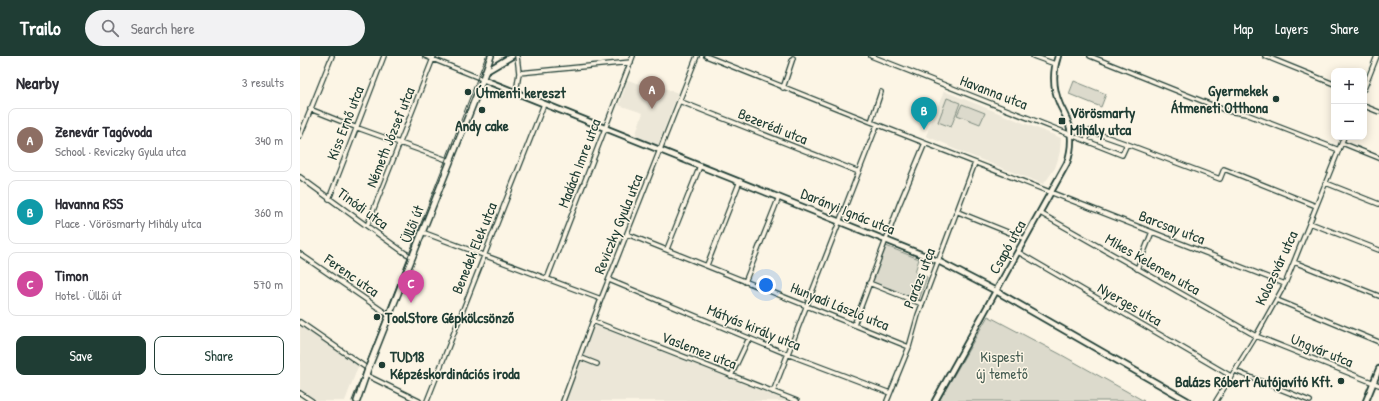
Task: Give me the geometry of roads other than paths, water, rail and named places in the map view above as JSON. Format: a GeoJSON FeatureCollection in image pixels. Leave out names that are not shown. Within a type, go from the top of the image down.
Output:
{"type":"FeatureCollection","features":[{"type":"Feature","properties":{"kind":"main road","name":"Üllői út"},"geometry":{"type":"LineString","coordinates":[[357,401],[368,369],[490,58]]}},
{"type":"Feature","properties":{"kind":"street"},"geometry":{"type":"LineString","coordinates":[[300,136],[332,56]]}},
{"type":"Feature","properties":{"kind":"street","name":"Kiss Ernő utca"},"geometry":{"type":"LineString","coordinates":[[329,199],[355,127],[384,56]]}},
{"type":"Feature","properties":{"kind":"street"},"geometry":{"type":"LineString","coordinates":[[425,56],[434,58],[482,79]]}},
{"type":"Feature","properties":{"kind":"street"},"geometry":{"type":"LineString","coordinates":[[485,72],[512,56]]}},
{"type":"Feature","properties":{"kind":"street"},"geometry":{"type":"LineString","coordinates":[[516,93],[518,88],[519,73],[517,56]]}},
{"type":"Feature","properties":{"kind":"street","name":"Madách Imre utca"},"geometry":{"type":"LineString","coordinates":[[547,279],[633,56]]}},
{"type":"Feature","properties":{"kind":"street","name":"Reviczky Gyula utca"},"geometry":{"type":"LineString","coordinates":[[563,401],[601,299],[628,234],[697,56]]}},
{"type":"Feature","properties":{"kind":"street"},"geometry":{"type":"LineString","coordinates":[[706,56],[783,88],[1051,192]]}},
{"type":"Feature","properties":{"kind":"street","name":"Havanna utca"},"geometry":{"type":"LineString","coordinates":[[871,56],[1122,155],[1127,144]]}},
{"type":"Feature","properties":{"kind":"street"},"geometry":{"type":"LineString","coordinates":[[1033,56],[1055,64]]}},
{"type":"Feature","properties":{"kind":"street"},"geometry":{"type":"LineString","coordinates":[[1058,56],[1055,64],[1055,91],[1068,122],[1071,135]]}},
{"type":"Feature","properties":{"kind":"street"},"geometry":{"type":"LineString","coordinates":[[1090,56],[1227,111],[1246,114],[1339,150]]}},
{"type":"Feature","properties":{"kind":"street"},"geometry":{"type":"LineString","coordinates":[[1265,56],[1331,83]]}},
{"type":"Feature","properties":{"kind":"street"},"geometry":{"type":"LineString","coordinates":[[1367,82],[1377,56]]}},
{"type":"Feature","properties":{"kind":"street","name":"Németh József utca"},"geometry":{"type":"LineString","coordinates":[[367,226],[401,144],[434,58]]}},
{"type":"Feature","properties":{"kind":"street"},"geometry":{"type":"LineString","coordinates":[[490,58],[496,65]]}},
{"type":"Feature","properties":{"kind":"street"},"geometry":{"type":"LineString","coordinates":[[783,88],[793,58]]}},
{"type":"Feature","properties":{"kind":"street"},"geometry":{"type":"LineString","coordinates":[[519,73],[631,62]]}},
{"type":"Feature","properties":{"kind":"street"},"geometry":{"type":"LineString","coordinates":[[1374,65],[1379,67]]}},
{"type":"Feature","properties":{"kind":"street","name":"Darányi Ignác utca"},"geometry":{"type":"LineString","coordinates":[[482,79],[938,261],[996,291],[1188,401]]}},
{"type":"Feature","properties":{"kind":"street"},"geometry":{"type":"LineString","coordinates":[[871,122],[881,92]]}},
{"type":"Feature","properties":{"kind":"street","name":"Bezerédi utca"},"geometry":{"type":"LineString","coordinates":[[679,101],[859,172]]}},
{"type":"Feature","properties":{"kind":"street","name":"Benedek Elek utca"},"geometry":{"type":"LineString","coordinates":[[427,401],[544,104]]}},
{"type":"Feature","properties":{"kind":"street"},"geometry":{"type":"LineString","coordinates":[[1367,107],[1379,112]]}},
{"type":"Feature","properties":{"kind":"street"},"geometry":{"type":"LineString","coordinates":[[310,109],[355,127],[450,161]]}},
{"type":"Feature","properties":{"kind":"street"},"geometry":{"type":"LineString","coordinates":[[773,392],[877,125]]}},
{"type":"Feature","properties":{"kind":"street"},"geometry":{"type":"LineString","coordinates":[[1086,141],[1090,131],[1220,179],[1224,169],[1316,206]]}},
{"type":"Feature","properties":{"kind":"street","name":"Csapó utca"},"geometry":{"type":"LineString","coordinates":[[935,401],[1067,163],[1070,153],[1071,135]]}},
{"type":"Feature","properties":{"kind":"street","name":"Kolozsvár utca"},"geometry":{"type":"LineString","coordinates":[[1216,401],[1256,336],[1285,284],[1343,140]]}},
{"type":"Feature","properties":{"kind":"street"},"geometry":{"type":"LineString","coordinates":[[854,325],[924,143]]}},
{"type":"Feature","properties":{"kind":"street"},"geometry":{"type":"LineString","coordinates":[[1342,143],[1379,158]]}},
{"type":"Feature","properties":{"kind":"street","name":"Parázs utca"},"geometry":{"type":"LineString","coordinates":[[887,401],[909,347],[922,304],[958,212],[975,163]]}},
{"type":"Feature","properties":{"kind":"street"},"geometry":{"type":"LineString","coordinates":[[667,249],[700,166]]}},
{"type":"Feature","properties":{"kind":"street","name":"Tinódi utca"},"geometry":{"type":"LineString","coordinates":[[300,177],[405,253],[413,257]]}},
{"type":"Feature","properties":{"kind":"street"},"geometry":{"type":"LineString","coordinates":[[707,265],[740,181]]}},
{"type":"Feature","properties":{"kind":"street"},"geometry":{"type":"LineString","coordinates":[[1326,183],[1379,204]]}},
{"type":"Feature","properties":{"kind":"street","name":"Barcsay utca"},"geometry":{"type":"LineString","coordinates":[[1051,192],[1285,284]]}},
{"type":"Feature","properties":{"kind":"street"},"geometry":{"type":"LineString","coordinates":[[746,282],[779,197]]}},
{"type":"Feature","properties":{"kind":"street"},"geometry":{"type":"LineString","coordinates":[[958,212],[1025,239]]}},
{"type":"Feature","properties":{"kind":"street","name":"Mikes Kelemen utca"},"geometry":{"type":"LineString","coordinates":[[1040,213],[1256,336]]}},
{"type":"Feature","properties":{"kind":"street"},"geometry":{"type":"LineString","coordinates":[[1310,223],[1379,250]]}},
{"type":"Feature","properties":{"kind":"street"},"geometry":{"type":"LineString","coordinates":[[422,232],[601,299]]}},
{"type":"Feature","properties":{"kind":"street"},"geometry":{"type":"LineString","coordinates":[[1137,269],[1152,232]]}},
{"type":"Feature","properties":{"kind":"street","name":"Hunyadi László utca"},"geometry":{"type":"LineString","coordinates":[[628,234],[909,347]]}},
{"type":"Feature","properties":{"kind":"street","name":"Nyerges utca"},"geometry":{"type":"LineString","coordinates":[[1018,252],[1231,376]]}},
{"type":"Feature","properties":{"kind":"street","name":"Ferenc utca"},"geometry":{"type":"LineString","coordinates":[[300,254],[390,316]]}},
{"type":"Feature","properties":{"kind":"street"},"geometry":{"type":"LineString","coordinates":[[1294,262],[1379,296]]}},
{"type":"Feature","properties":{"kind":"street","name":"Mátyás király utca"},"geometry":{"type":"LineString","coordinates":[[609,280],[787,354],[890,393]]}},
{"type":"Feature","properties":{"kind":"street"},"geometry":{"type":"LineString","coordinates":[[869,283],[922,304]]}},
{"type":"Feature","properties":{"kind":"street"},"geometry":{"type":"LineString","coordinates":[[1277,300],[1379,342]]}},
{"type":"Feature","properties":{"kind":"street"},"geometry":{"type":"LineString","coordinates":[[300,322],[368,369]]}},
{"type":"Feature","properties":{"kind":"street","name":"Vaslemez utca"},"geometry":{"type":"LineString","coordinates":[[593,322],[797,401]]}},
{"type":"Feature","properties":{"kind":"street","name":"Ungvár utca"},"geometry":{"type":"LineString","coordinates":[[1256,336],[1379,385]]}},
{"type":"Feature","properties":{"kind":"street"},"geometry":{"type":"LineString","coordinates":[[731,376],[749,338]]}},
{"type":"Feature","properties":{"kind":"street"},"geometry":{"type":"LineString","coordinates":[[579,358],[596,364]]}},
{"type":"Feature","properties":{"kind":"street"},"geometry":{"type":"LineString","coordinates":[[1366,401],[1379,369]]}},
{"type":"Feature","properties":{"kind":"street"},"geometry":{"type":"LineString","coordinates":[[1235,371],[1310,401]]}},
{"type":"Feature","properties":{"kind":"street"},"geometry":{"type":"LineString","coordinates":[[366,375],[419,401]]}},
{"type":"Feature","properties":{"kind":"street"},"geometry":{"type":"LineString","coordinates":[[300,393],[312,401]]}},
{"type":"Feature","properties":{"kind":"tram line"},"geometry":{"type":"LineString","coordinates":[[352,401],[486,56]]}},
{"type":"Feature","properties":{"kind":"place","name":"Útmenti kereszt"},"geometry":{"type":"Point","coordinates":[468,92]}},
{"type":"Feature","properties":{"kind":"place","name":"Gyermekek Átmeneti Otthona"},"geometry":{"type":"Point","coordinates":[1276,99]}},
{"type":"Feature","properties":{"kind":"place","name":"Zenevár Tagóvoda"},"geometry":{"type":"Point","coordinates":[652,109]}},
{"type":"Feature","properties":{"kind":"place","name":"Andy cake"},"geometry":{"type":"Point","coordinates":[482,110]}},
{"type":"Feature","properties":{"kind":"place","name":"Vörösmarty Mihály utca"},"geometry":{"type":"Point","coordinates":[1062,121]}},
{"type":"Feature","properties":{"kind":"place","name":"Havanna RSS"},"geometry":{"type":"Point","coordinates":[924,130]}},
{"type":"Feature","properties":{"kind":"place","name":"Timon"},"geometry":{"type":"Point","coordinates":[411,303]}},
{"type":"Feature","properties":{"kind":"place","name":"ToolStore Gépkölcsönző"},"geometry":{"type":"Point","coordinates":[377,317]}},
{"type":"Feature","properties":{"kind":"place","name":"TUD18 Képzéskordinációs iroda"},"geometry":{"type":"Point","coordinates":[382,365]}},
{"type":"Feature","properties":{"kind":"place","name":"Balázs Róbert Autójavító Kft."},"geometry":{"type":"Point","coordinates":[1341,381]}},
{"type":"Feature","properties":{"kind":"park label","name":"Kispesti új temető"},"geometry":{"type":"Point","coordinates":[1002,364]}}]}
